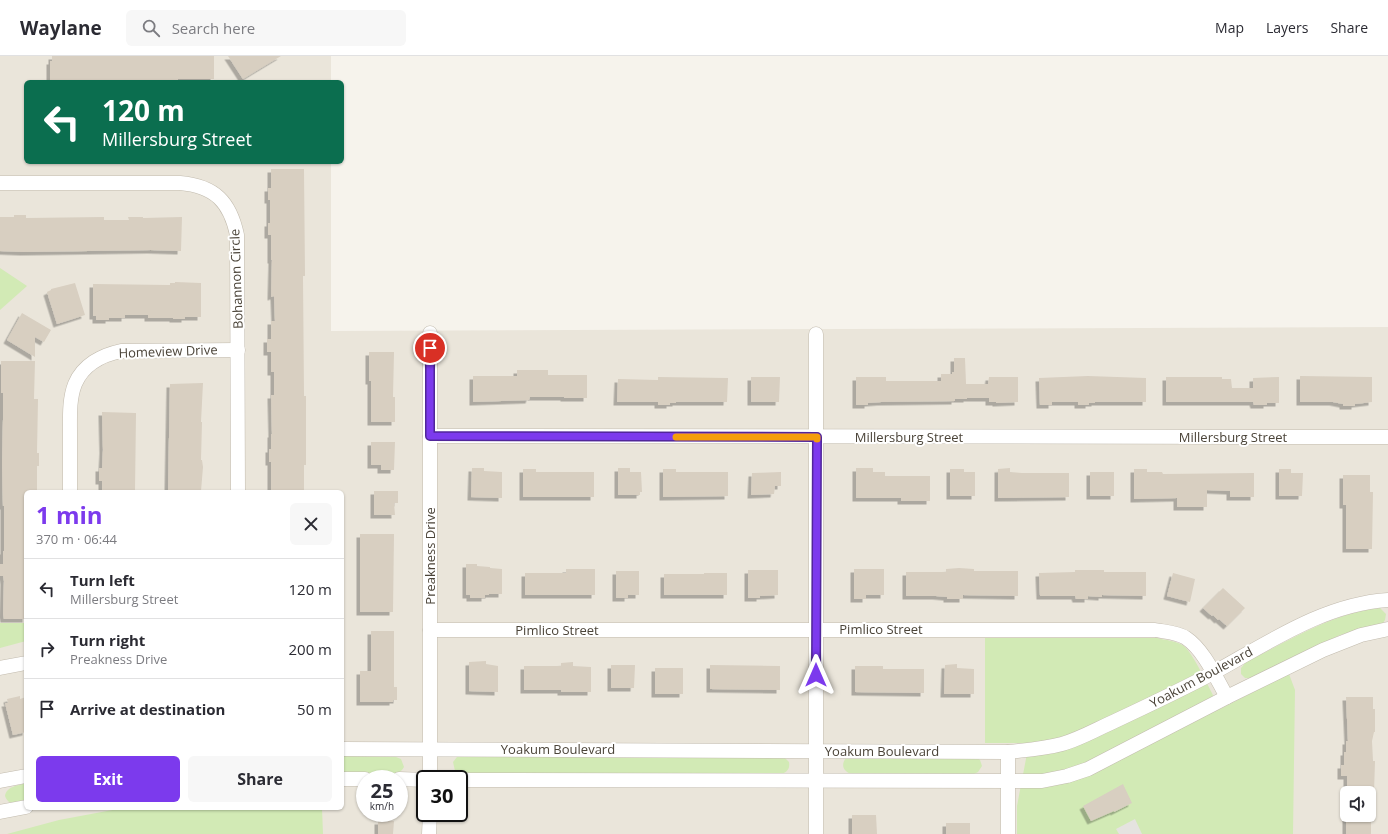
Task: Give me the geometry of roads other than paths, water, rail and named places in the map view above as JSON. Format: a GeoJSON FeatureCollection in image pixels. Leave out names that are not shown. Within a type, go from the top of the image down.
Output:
{"type":"FeatureCollection","features":[{"type":"Feature","properties":{"kind":"street","name":"Bohannon Circle"},"geometry":{"type":"LineString","coordinates":[[0,183],[180,183],[192,184],[221,199],[234,219],[237,235],[238,490]]}},
{"type":"Feature","properties":{"kind":"street","name":"Preakness Drive"},"geometry":{"type":"LineString","coordinates":[[430,334],[430,770]]}},
{"type":"Feature","properties":{"kind":"street"},"geometry":{"type":"LineString","coordinates":[[816,334],[816,834]]}},
{"type":"Feature","properties":{"kind":"street","name":"Homeview Drive"},"geometry":{"type":"LineString","coordinates":[[70,490],[70,410],[75,384],[87,367],[108,353],[121,351],[238,350]]}},
{"type":"Feature","properties":{"kind":"street","name":"Millersburg Street"},"geometry":{"type":"LineString","coordinates":[[430,436],[1388,437]]}},
{"type":"Feature","properties":{"kind":"street","name":"Yoakum Boulevard"},"geometry":{"type":"LineString","coordinates":[[344,749],[1008,752],[1042,749],[1063,744],[1120,718],[1212,673],[1280,635],[1338,609],[1375,601],[1388,600]]}},
{"type":"Feature","properties":{"kind":"street"},"geometry":{"type":"LineString","coordinates":[[468,780],[816,779],[1042,781],[1067,776],[1088,769],[1227,697],[1323,650],[1361,636],[1388,629]]}},
{"type":"Feature","properties":{"kind":"street","name":"Pimlico Street"},"geometry":{"type":"LineString","coordinates":[[430,630],[1155,630],[1174,633],[1185,638],[1198,649],[1227,697]]}},
{"type":"Feature","properties":{"kind":"street"},"geometry":{"type":"LineString","coordinates":[[0,668],[24,662]]}},
{"type":"Feature","properties":{"kind":"street"},"geometry":{"type":"LineString","coordinates":[[1008,752],[1008,834]]}},
{"type":"Feature","properties":{"kind":"street"},"geometry":{"type":"LineString","coordinates":[[0,781],[24,776]]}},
{"type":"Feature","properties":{"kind":"street"},"geometry":{"type":"LineString","coordinates":[[344,779],[356,779]]}},
{"type":"Feature","properties":{"kind":"street"},"geometry":{"type":"LineString","coordinates":[[0,812],[24,807]]}},
{"type":"Feature","properties":{"kind":"street"},"geometry":{"type":"LineString","coordinates":[[429,834],[430,822]]}}]}
